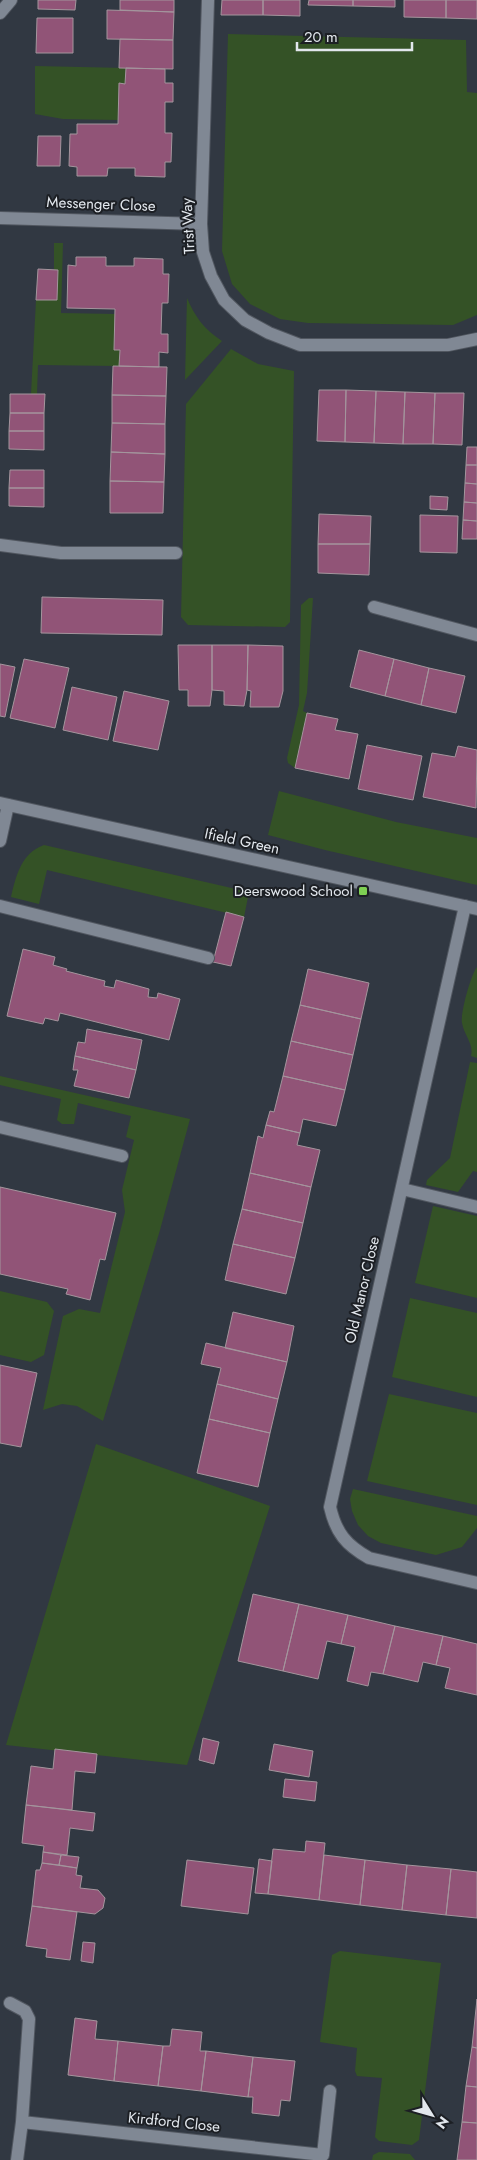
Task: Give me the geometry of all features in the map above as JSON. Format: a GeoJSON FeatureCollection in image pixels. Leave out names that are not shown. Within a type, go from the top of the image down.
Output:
{"type":"FeatureCollection","features":[{"type":"Feature","properties":{"kind":"street"},"geometry":{"type":"LineString","coordinates":[[0,13],[11,0]]}},
{"type":"Feature","properties":{"kind":"street","name":"Trist Way"},"geometry":{"type":"LineString","coordinates":[[208,0],[201,224],[202,252],[211,276],[224,300],[245,320],[269,333],[300,344],[448,345],[477,339]]}},
{"type":"Feature","properties":{"kind":"street","name":"Messenger Close"},"geometry":{"type":"LineString","coordinates":[[0,218],[201,224]]}},
{"type":"Feature","properties":{"kind":"street"},"geometry":{"type":"LineString","coordinates":[[0,545],[61,553],[176,553]]}},
{"type":"Feature","properties":{"kind":"street"},"geometry":{"type":"LineString","coordinates":[[374,607],[477,636]]}},
{"type":"Feature","properties":{"kind":"street"},"geometry":{"type":"LineString","coordinates":[[0,841],[4,804]]}},
{"type":"Feature","properties":{"kind":"street","name":"Ifield Green"},"geometry":{"type":"LineString","coordinates":[[4,804],[471,907]]}},
{"type":"Feature","properties":{"kind":"street"},"geometry":{"type":"LineString","coordinates":[[0,906],[208,958]]}},
{"type":"Feature","properties":{"kind":"street","name":"Old Manor Close"},"geometry":{"type":"LineString","coordinates":[[471,907],[402,1189],[330,1507],[334,1523],[342,1538],[354,1550],[369,1558],[477,1583]]}},
{"type":"Feature","properties":{"kind":"street"},"geometry":{"type":"LineString","coordinates":[[0,1128],[122,1156]]}},
{"type":"Feature","properties":{"kind":"street"},"geometry":{"type":"LineString","coordinates":[[402,1189],[477,1207]]}},
{"type":"Feature","properties":{"kind":"street"},"geometry":{"type":"LineString","coordinates":[[10,2003],[25,2011],[30,2019],[17,2160]]}},
{"type":"Feature","properties":{"kind":"street","name":"Kirdford Close"},"geometry":{"type":"LineString","coordinates":[[22,2122],[322,2158],[330,2091]]}},
{"type":"Feature","properties":{"kind":"green space"},"geometry":{"type":"Polygon","coordinates":[[[228,34],[466,40],[467,92],[477,93],[477,315],[453,325],[308,323],[280,319],[250,304],[232,284],[222,251],[228,34]]]}},
{"type":"Feature","properties":{"kind":"green space"},"geometry":{"type":"Polygon","coordinates":[[[35,66],[126,68],[125,84],[119,84],[118,120],[63,119],[35,114],[35,66]]]}},
{"type":"Feature","properties":{"kind":"green space"},"geometry":{"type":"Polygon","coordinates":[[[54,243],[63,243],[61,313],[115,314],[114,350],[120,350],[119,366],[38,365],[37,394],[31,394],[36,300],[57,300],[58,270],[54,270],[54,243]]]}},
{"type":"Feature","properties":{"kind":"green space"},"geometry":{"type":"Polygon","coordinates":[[[187,298],[201,322],[222,341],[185,380],[187,298]]]}},
{"type":"Feature","properties":{"kind":"green space"},"geometry":{"type":"Polygon","coordinates":[[[231,349],[258,364],[294,371],[290,622],[285,627],[188,625],[181,617],[186,404],[231,349]]]}},
{"type":"Feature","properties":{"kind":"green space"},"geometry":{"type":"Polygon","coordinates":[[[309,598],[313,598],[307,693],[303,711],[307,713],[295,768],[288,763],[287,758],[299,705],[301,605],[309,598]]]}},
{"type":"Feature","properties":{"kind":"green space"},"geometry":{"type":"Polygon","coordinates":[[[279,791],[396,822],[477,838],[477,885],[268,835],[279,791]]]}},
{"type":"Feature","properties":{"kind":"green space"},"geometry":{"type":"Polygon","coordinates":[[[44,845],[249,892],[244,917],[47,870],[39,904],[11,897],[15,881],[25,859],[36,849],[44,845]]]}},
{"type":"Feature","properties":{"kind":"green space"},"geometry":{"type":"Polygon","coordinates":[[[477,967],[477,1058],[471,1056],[471,1047],[463,1027],[462,1018],[469,985],[477,967]]]}},
{"type":"Feature","properties":{"kind":"green space"},"geometry":{"type":"Polygon","coordinates":[[[470,1062],[477,1063],[477,1172],[473,1171],[458,1192],[426,1185],[427,1180],[450,1158],[470,1062]]]}},
{"type":"Feature","properties":{"kind":"green space"},"geometry":{"type":"Polygon","coordinates":[[[0,1076],[190,1119],[160,1230],[103,1421],[77,1406],[62,1404],[43,1410],[63,1316],[79,1309],[100,1313],[125,1212],[122,1190],[134,1140],[126,1137],[131,1116],[78,1103],[74,1124],[62,1124],[57,1120],[61,1099],[0,1085],[0,1076]]]}},
{"type":"Feature","properties":{"kind":"green space"},"geometry":{"type":"Polygon","coordinates":[[[433,1206],[477,1216],[477,1298],[415,1283],[433,1206]]]}},
{"type":"Feature","properties":{"kind":"green space"},"geometry":{"type":"Polygon","coordinates":[[[0,1291],[47,1302],[54,1311],[44,1355],[31,1362],[0,1355],[0,1291]]]}},
{"type":"Feature","properties":{"kind":"green space"},"geometry":{"type":"Polygon","coordinates":[[[410,1298],[477,1313],[477,1397],[392,1377],[410,1298]]]}},
{"type":"Feature","properties":{"kind":"green space"},"geometry":{"type":"Polygon","coordinates":[[[389,1394],[477,1413],[477,1505],[367,1481],[389,1394]]]}},
{"type":"Feature","properties":{"kind":"green space"},"geometry":{"type":"Polygon","coordinates":[[[96,1444],[270,1506],[187,1765],[6,1745],[96,1444]]]}},
{"type":"Feature","properties":{"kind":"green space"},"geometry":{"type":"Polygon","coordinates":[[[353,1489],[477,1516],[477,1528],[462,1547],[436,1555],[381,1543],[368,1536],[358,1525],[352,1511],[350,1499],[353,1489]]]}},
{"type":"Feature","properties":{"kind":"green space"},"geometry":{"type":"Polygon","coordinates":[[[340,1951],[441,1963],[419,2140],[412,2145],[379,2141],[375,2137],[382,2078],[357,2076],[355,2071],[357,2048],[320,2042],[332,1955],[340,1951]]]}},
{"type":"Feature","properties":{"kind":"green space"},"geometry":{"type":"Polygon","coordinates":[[[379,2152],[410,2154],[415,2160],[372,2160],[373,2155],[379,2152]]]}},
{"type":"Feature","properties":{"kind":"building"},"geometry":{"type":"Polygon","coordinates":[[[38,0],[76,0],[75,10],[38,9],[38,0]]]}},
{"type":"Feature","properties":{"kind":"building"},"geometry":{"type":"Polygon","coordinates":[[[120,0],[174,0],[174,12],[120,10],[120,0]]]}},
{"type":"Feature","properties":{"kind":"building"},"geometry":{"type":"Polygon","coordinates":[[[222,0],[263,0],[263,15],[221,15],[222,0]]]}},
{"type":"Feature","properties":{"kind":"building"},"geometry":{"type":"Polygon","coordinates":[[[263,0],[300,0],[300,16],[263,15],[263,0]]]}},
{"type":"Feature","properties":{"kind":"building"},"geometry":{"type":"Polygon","coordinates":[[[309,0],[353,0],[353,6],[308,5],[309,0]]]}},
{"type":"Feature","properties":{"kind":"building"},"geometry":{"type":"Polygon","coordinates":[[[353,0],[395,0],[395,7],[353,6],[353,0]]]}},
{"type":"Feature","properties":{"kind":"building"},"geometry":{"type":"Polygon","coordinates":[[[404,0],[446,0],[446,18],[404,17],[404,0]]]}},
{"type":"Feature","properties":{"kind":"building"},"geometry":{"type":"Polygon","coordinates":[[[446,0],[477,0],[477,19],[446,18],[446,0]]]}},
{"type":"Feature","properties":{"kind":"building"},"geometry":{"type":"Polygon","coordinates":[[[107,10],[174,12],[173,40],[107,39],[107,10]]]}},
{"type":"Feature","properties":{"kind":"building"},"geometry":{"type":"Polygon","coordinates":[[[37,18],[73,18],[73,53],[36,53],[37,18]]]}},
{"type":"Feature","properties":{"kind":"building"},"geometry":{"type":"Polygon","coordinates":[[[120,39],[173,40],[173,69],[119,68],[120,39]]]}},
{"type":"Feature","properties":{"kind":"building"},"geometry":{"type":"Polygon","coordinates":[[[126,68],[165,69],[165,83],[173,83],[173,102],[165,102],[165,133],[172,133],[171,162],[165,162],[165,177],[135,176],[135,168],[108,168],[107,176],[77,176],[77,167],[69,166],[70,134],[77,134],[77,124],[118,124],[119,83],[125,84],[126,68]]]}},
{"type":"Feature","properties":{"kind":"building"},"geometry":{"type":"Polygon","coordinates":[[[38,136],[61,136],[60,166],[37,166],[38,136]]]}},
{"type":"Feature","properties":{"kind":"building"},"geometry":{"type":"Polygon","coordinates":[[[76,257],[106,257],[106,266],[134,266],[134,258],[163,259],[163,274],[169,274],[168,303],[162,303],[161,334],[168,334],[168,353],[159,352],[159,367],[119,366],[120,350],[114,350],[115,309],[67,308],[68,265],[76,266],[76,257]]]}},
{"type":"Feature","properties":{"kind":"building"},"geometry":{"type":"Polygon","coordinates":[[[38,269],[58,270],[57,300],[36,300],[38,269]]]}},
{"type":"Feature","properties":{"kind":"building"},"geometry":{"type":"Polygon","coordinates":[[[113,366],[167,367],[166,396],[112,395],[113,366]]]}},
{"type":"Feature","properties":{"kind":"building"},"geometry":{"type":"Polygon","coordinates":[[[319,390],[346,390],[345,442],[317,441],[319,390]]]}},
{"type":"Feature","properties":{"kind":"building"},"geometry":{"type":"Polygon","coordinates":[[[346,390],[376,391],[374,443],[345,442],[346,390]]]}},
{"type":"Feature","properties":{"kind":"building"},"geometry":{"type":"Polygon","coordinates":[[[376,391],[405,392],[403,444],[374,443],[376,391]]]}},
{"type":"Feature","properties":{"kind":"building"},"geometry":{"type":"Polygon","coordinates":[[[405,392],[435,393],[433,444],[403,444],[405,392]]]}},
{"type":"Feature","properties":{"kind":"building"},"geometry":{"type":"Polygon","coordinates":[[[435,393],[464,393],[462,445],[433,444],[435,393]]]}},
{"type":"Feature","properties":{"kind":"building"},"geometry":{"type":"Polygon","coordinates":[[[10,394],[45,394],[44,413],[10,413],[10,394]]]}},
{"type":"Feature","properties":{"kind":"building"},"geometry":{"type":"Polygon","coordinates":[[[112,395],[166,396],[165,424],[112,423],[112,395]]]}},
{"type":"Feature","properties":{"kind":"building"},"geometry":{"type":"Polygon","coordinates":[[[10,413],[44,413],[44,431],[9,431],[10,413]]]}},
{"type":"Feature","properties":{"kind":"building"},"geometry":{"type":"Polygon","coordinates":[[[112,423],[165,424],[165,454],[111,452],[112,423]]]}},
{"type":"Feature","properties":{"kind":"building"},"geometry":{"type":"Polygon","coordinates":[[[9,431],[44,431],[44,450],[9,449],[9,431]]]}},
{"type":"Feature","properties":{"kind":"building"},"geometry":{"type":"Polygon","coordinates":[[[467,447],[477,447],[477,465],[466,465],[467,447]]]}},
{"type":"Feature","properties":{"kind":"building"},"geometry":{"type":"Polygon","coordinates":[[[111,452],[165,454],[164,482],[110,481],[111,452]]]}},
{"type":"Feature","properties":{"kind":"building"},"geometry":{"type":"Polygon","coordinates":[[[466,465],[477,465],[477,484],[465,483],[466,465]]]}},
{"type":"Feature","properties":{"kind":"building"},"geometry":{"type":"Polygon","coordinates":[[[10,470],[44,470],[44,488],[9,488],[10,470]]]}},
{"type":"Feature","properties":{"kind":"building"},"geometry":{"type":"Polygon","coordinates":[[[110,481],[164,482],[163,513],[110,513],[110,481]]]}},
{"type":"Feature","properties":{"kind":"building"},"geometry":{"type":"Polygon","coordinates":[[[465,483],[477,484],[477,503],[464,502],[465,483]]]}},
{"type":"Feature","properties":{"kind":"building"},"geometry":{"type":"Polygon","coordinates":[[[9,488],[44,488],[44,507],[9,506],[9,488]]]}},
{"type":"Feature","properties":{"kind":"building"},"geometry":{"type":"Polygon","coordinates":[[[430,496],[448,497],[447,510],[430,509],[430,496]]]}},
{"type":"Feature","properties":{"kind":"building"},"geometry":{"type":"Polygon","coordinates":[[[464,502],[477,503],[477,521],[463,520],[464,502]]]}},
{"type":"Feature","properties":{"kind":"building"},"geometry":{"type":"Polygon","coordinates":[[[319,514],[371,516],[370,544],[318,544],[319,514]]]}},
{"type":"Feature","properties":{"kind":"building"},"geometry":{"type":"Polygon","coordinates":[[[420,515],[458,516],[457,553],[420,552],[420,515]]]}},
{"type":"Feature","properties":{"kind":"building"},"geometry":{"type":"Polygon","coordinates":[[[463,520],[477,521],[477,539],[462,539],[463,520]]]}},
{"type":"Feature","properties":{"kind":"building"},"geometry":{"type":"Polygon","coordinates":[[[318,544],[370,544],[369,575],[318,573],[318,544]]]}},
{"type":"Feature","properties":{"kind":"building"},"geometry":{"type":"Polygon","coordinates":[[[42,597],[163,600],[162,635],[41,633],[42,597]]]}},
{"type":"Feature","properties":{"kind":"building"},"geometry":{"type":"Polygon","coordinates":[[[178,645],[212,645],[210,706],[188,706],[188,690],[179,690],[178,645]]]}},
{"type":"Feature","properties":{"kind":"building"},"geometry":{"type":"Polygon","coordinates":[[[212,645],[248,645],[247,690],[244,706],[224,705],[224,691],[212,690],[212,645]]]}},
{"type":"Feature","properties":{"kind":"building"},"geometry":{"type":"Polygon","coordinates":[[[248,645],[283,646],[283,691],[279,707],[250,707],[251,691],[247,690],[248,645]]]}},
{"type":"Feature","properties":{"kind":"building"},"geometry":{"type":"Polygon","coordinates":[[[359,650],[394,659],[385,696],[350,687],[359,650]]]}},
{"type":"Feature","properties":{"kind":"building"},"geometry":{"type":"Polygon","coordinates":[[[24,659],[69,668],[55,728],[10,718],[24,659]]]}},
{"type":"Feature","properties":{"kind":"building"},"geometry":{"type":"Polygon","coordinates":[[[394,659],[429,668],[421,705],[385,696],[394,659]]]}},
{"type":"Feature","properties":{"kind":"building"},"geometry":{"type":"Polygon","coordinates":[[[0,664],[15,667],[5,717],[0,716],[0,664]]]}},
{"type":"Feature","properties":{"kind":"building"},"geometry":{"type":"Polygon","coordinates":[[[429,668],[465,676],[456,713],[421,705],[429,668]]]}},
{"type":"Feature","properties":{"kind":"building"},"geometry":{"type":"Polygon","coordinates":[[[72,687],[117,697],[108,740],[63,730],[72,687]]]}},
{"type":"Feature","properties":{"kind":"building"},"geometry":{"type":"Polygon","coordinates":[[[124,691],[169,701],[158,750],[113,741],[124,691]]]}},
{"type":"Feature","properties":{"kind":"building"},"geometry":{"type":"Polygon","coordinates":[[[307,713],[338,719],[335,730],[358,734],[349,779],[295,768],[307,713]]]}},
{"type":"Feature","properties":{"kind":"building"},"geometry":{"type":"Polygon","coordinates":[[[367,745],[422,756],[413,800],[358,789],[367,745]]]}},
{"type":"Feature","properties":{"kind":"building"},"geometry":{"type":"Polygon","coordinates":[[[458,746],[477,750],[476,808],[423,797],[432,753],[455,757],[458,746]]]}},
{"type":"Feature","properties":{"kind":"building"},"geometry":{"type":"Polygon","coordinates":[[[226,912],[244,917],[231,966],[213,962],[226,912]]]}},
{"type":"Feature","properties":{"kind":"building"},"geometry":{"type":"Polygon","coordinates":[[[23,949],[55,957],[53,965],[67,969],[66,971],[105,981],[104,986],[114,988],[116,980],[149,989],[148,997],[157,998],[158,993],[180,999],[169,1040],[60,1013],[58,1021],[45,1018],[43,1024],[7,1016],[23,949]]]}},
{"type":"Feature","properties":{"kind":"building"},"geometry":{"type":"Polygon","coordinates":[[[308,969],[369,983],[361,1019],[300,1005],[308,969]]]}},
{"type":"Feature","properties":{"kind":"building"},"geometry":{"type":"Polygon","coordinates":[[[300,1005],[361,1019],[353,1055],[291,1041],[300,1005]]]}},
{"type":"Feature","properties":{"kind":"building"},"geometry":{"type":"Polygon","coordinates":[[[87,1029],[142,1040],[136,1070],[75,1056],[78,1042],[85,1043],[87,1029]]]}},
{"type":"Feature","properties":{"kind":"building"},"geometry":{"type":"Polygon","coordinates":[[[291,1041],[353,1055],[345,1090],[283,1076],[291,1041]]]}},
{"type":"Feature","properties":{"kind":"building"},"geometry":{"type":"Polygon","coordinates":[[[75,1056],[136,1070],[129,1098],[74,1086],[78,1070],[73,1070],[75,1056]]]}},
{"type":"Feature","properties":{"kind":"building"},"geometry":{"type":"Polygon","coordinates":[[[283,1076],[345,1090],[336,1126],[303,1119],[300,1133],[266,1125],[270,1111],[274,1112],[283,1076]]]}},
{"type":"Feature","properties":{"kind":"building"},"geometry":{"type":"Polygon","coordinates":[[[266,1125],[300,1133],[297,1145],[320,1150],[311,1187],[250,1173],[258,1136],[263,1138],[266,1125]]]}},
{"type":"Feature","properties":{"kind":"building"},"geometry":{"type":"Polygon","coordinates":[[[250,1173],[311,1187],[303,1223],[242,1209],[250,1173]]]}},
{"type":"Feature","properties":{"kind":"building"},"geometry":{"type":"Polygon","coordinates":[[[0,1187],[116,1213],[105,1260],[100,1259],[90,1300],[66,1294],[68,1289],[0,1274],[0,1187]]]}},
{"type":"Feature","properties":{"kind":"building"},"geometry":{"type":"Polygon","coordinates":[[[242,1209],[303,1223],[295,1258],[233,1244],[242,1209]]]}},
{"type":"Feature","properties":{"kind":"building"},"geometry":{"type":"Polygon","coordinates":[[[233,1244],[295,1258],[286,1294],[225,1280],[233,1244]]]}},
{"type":"Feature","properties":{"kind":"building"},"geometry":{"type":"Polygon","coordinates":[[[233,1312],[294,1326],[287,1362],[225,1348],[233,1312]]]}},
{"type":"Feature","properties":{"kind":"building"},"geometry":{"type":"Polygon","coordinates":[[[206,1343],[287,1362],[278,1399],[217,1384],[221,1368],[201,1364],[206,1343]]]}},
{"type":"Feature","properties":{"kind":"building"},"geometry":{"type":"Polygon","coordinates":[[[0,1365],[37,1373],[21,1447],[0,1443],[0,1365]]]}},
{"type":"Feature","properties":{"kind":"building"},"geometry":{"type":"Polygon","coordinates":[[[217,1384],[278,1399],[270,1433],[209,1419],[217,1384]]]}},
{"type":"Feature","properties":{"kind":"building"},"geometry":{"type":"Polygon","coordinates":[[[209,1419],[270,1433],[258,1487],[197,1473],[209,1419]]]}},
{"type":"Feature","properties":{"kind":"building"},"geometry":{"type":"Polygon","coordinates":[[[253,1594],[299,1604],[283,1671],[238,1661],[253,1594]]]}},
{"type":"Feature","properties":{"kind":"building"},"geometry":{"type":"Polygon","coordinates":[[[299,1604],[348,1615],[341,1644],[327,1641],[318,1679],[283,1671],[299,1604]]]}},
{"type":"Feature","properties":{"kind":"building"},"geometry":{"type":"Polygon","coordinates":[[[348,1615],[395,1626],[383,1674],[371,1672],[368,1686],[347,1681],[355,1647],[341,1644],[348,1615]]]}},
{"type":"Feature","properties":{"kind":"building"},"geometry":{"type":"Polygon","coordinates":[[[395,1626],[443,1636],[436,1665],[423,1662],[418,1682],[383,1674],[395,1626]]]}},
{"type":"Feature","properties":{"kind":"building"},"geometry":{"type":"Polygon","coordinates":[[[443,1636],[477,1644],[477,1695],[445,1688],[450,1668],[436,1665],[443,1636]]]}},
{"type":"Feature","properties":{"kind":"building"},"geometry":{"type":"Polygon","coordinates":[[[203,1738],[219,1742],[214,1764],[199,1760],[203,1738]]]}},
{"type":"Feature","properties":{"kind":"building"},"geometry":{"type":"Polygon","coordinates":[[[274,1744],[313,1751],[309,1777],[269,1770],[274,1744]]]}},
{"type":"Feature","properties":{"kind":"building"},"geometry":{"type":"Polygon","coordinates":[[[55,1749],[97,1754],[95,1773],[75,1771],[72,1810],[26,1805],[31,1766],[53,1769],[55,1749]]]}},
{"type":"Feature","properties":{"kind":"building"},"geometry":{"type":"Polygon","coordinates":[[[285,1779],[317,1782],[315,1801],[283,1797],[285,1779]]]}},
{"type":"Feature","properties":{"kind":"building"},"geometry":{"type":"Polygon","coordinates":[[[26,1805],[95,1813],[93,1831],[70,1828],[67,1855],[43,1852],[44,1846],[22,1843],[26,1805]]]}},
{"type":"Feature","properties":{"kind":"building"},"geometry":{"type":"Polygon","coordinates":[[[306,1841],[325,1843],[319,1900],[268,1894],[273,1849],[305,1852],[306,1841]]]}},
{"type":"Feature","properties":{"kind":"building"},"geometry":{"type":"Polygon","coordinates":[[[43,1852],[61,1855],[59,1865],[42,1863],[43,1852]]]}},
{"type":"Feature","properties":{"kind":"building"},"geometry":{"type":"Polygon","coordinates":[[[61,1855],[79,1857],[77,1868],[59,1865],[61,1855]]]}},
{"type":"Feature","properties":{"kind":"building"},"geometry":{"type":"Polygon","coordinates":[[[324,1855],[365,1860],[360,1905],[319,1900],[324,1855]]]}},
{"type":"Feature","properties":{"kind":"building"},"geometry":{"type":"Polygon","coordinates":[[[259,1859],[272,1861],[268,1894],[255,1893],[259,1859]]]}},
{"type":"Feature","properties":{"kind":"building"},"geometry":{"type":"Polygon","coordinates":[[[187,1860],[254,1868],[248,1914],[181,1906],[187,1860]]]}},
{"type":"Feature","properties":{"kind":"building"},"geometry":{"type":"Polygon","coordinates":[[[365,1860],[407,1865],[402,1910],[360,1905],[365,1860]]]}},
{"type":"Feature","properties":{"kind":"building"},"geometry":{"type":"Polygon","coordinates":[[[42,1863],[77,1868],[76,1875],[82,1876],[80,1888],[98,1890],[105,1898],[103,1908],[95,1914],[32,1906],[36,1870],[40,1870],[42,1863]]]}},
{"type":"Feature","properties":{"kind":"building"},"geometry":{"type":"Polygon","coordinates":[[[407,1865],[451,1869],[446,1915],[402,1910],[407,1865]]]}},
{"type":"Feature","properties":{"kind":"building"},"geometry":{"type":"Polygon","coordinates":[[[451,1869],[477,1872],[477,1918],[446,1915],[451,1869]]]}},
{"type":"Feature","properties":{"kind":"building"},"geometry":{"type":"Polygon","coordinates":[[[32,1906],[77,1912],[70,1960],[46,1957],[47,1949],[26,1946],[32,1906]]]}},
{"type":"Feature","properties":{"kind":"building"},"geometry":{"type":"Polygon","coordinates":[[[83,1942],[95,1943],[93,1963],[81,1961],[83,1942]]]}},
{"type":"Feature","properties":{"kind":"building"},"geometry":{"type":"Polygon","coordinates":[[[477,1999],[477,2048],[472,2047],[477,1999]]]}},
{"type":"Feature","properties":{"kind":"building"},"geometry":{"type":"Polygon","coordinates":[[[75,2018],[97,2021],[95,2039],[118,2041],[114,2081],[68,2075],[75,2018]]]}},
{"type":"Feature","properties":{"kind":"building"},"geometry":{"type":"Polygon","coordinates":[[[172,2029],[202,2032],[200,2051],[206,2051],[201,2091],[158,2086],[163,2046],[170,2046],[172,2029]]]}},
{"type":"Feature","properties":{"kind":"building"},"geometry":{"type":"Polygon","coordinates":[[[118,2041],[163,2046],[158,2086],[114,2081],[118,2041]]]}},
{"type":"Feature","properties":{"kind":"building"},"geometry":{"type":"Polygon","coordinates":[[[472,2047],[477,2048],[477,2087],[466,2086],[472,2047]]]}},
{"type":"Feature","properties":{"kind":"building"},"geometry":{"type":"Polygon","coordinates":[[[206,2051],[253,2057],[248,2097],[201,2091],[206,2051]]]}},
{"type":"Feature","properties":{"kind":"building"},"geometry":{"type":"Polygon","coordinates":[[[253,2057],[295,2061],[290,2101],[281,2100],[279,2116],[252,2113],[253,2097],[248,2097],[253,2057]]]}},
{"type":"Feature","properties":{"kind":"building"},"geometry":{"type":"Polygon","coordinates":[[[466,2086],[477,2087],[477,2123],[462,2122],[466,2086]]]}},
{"type":"Feature","properties":{"kind":"building"},"geometry":{"type":"Polygon","coordinates":[[[462,2122],[477,2123],[477,2160],[457,2160],[462,2122]]]}},
{"type":"Feature","properties":{"kind":"place","name":"Deerswood School"},"geometry":{"type":"Point","coordinates":[363,891]}}]}
